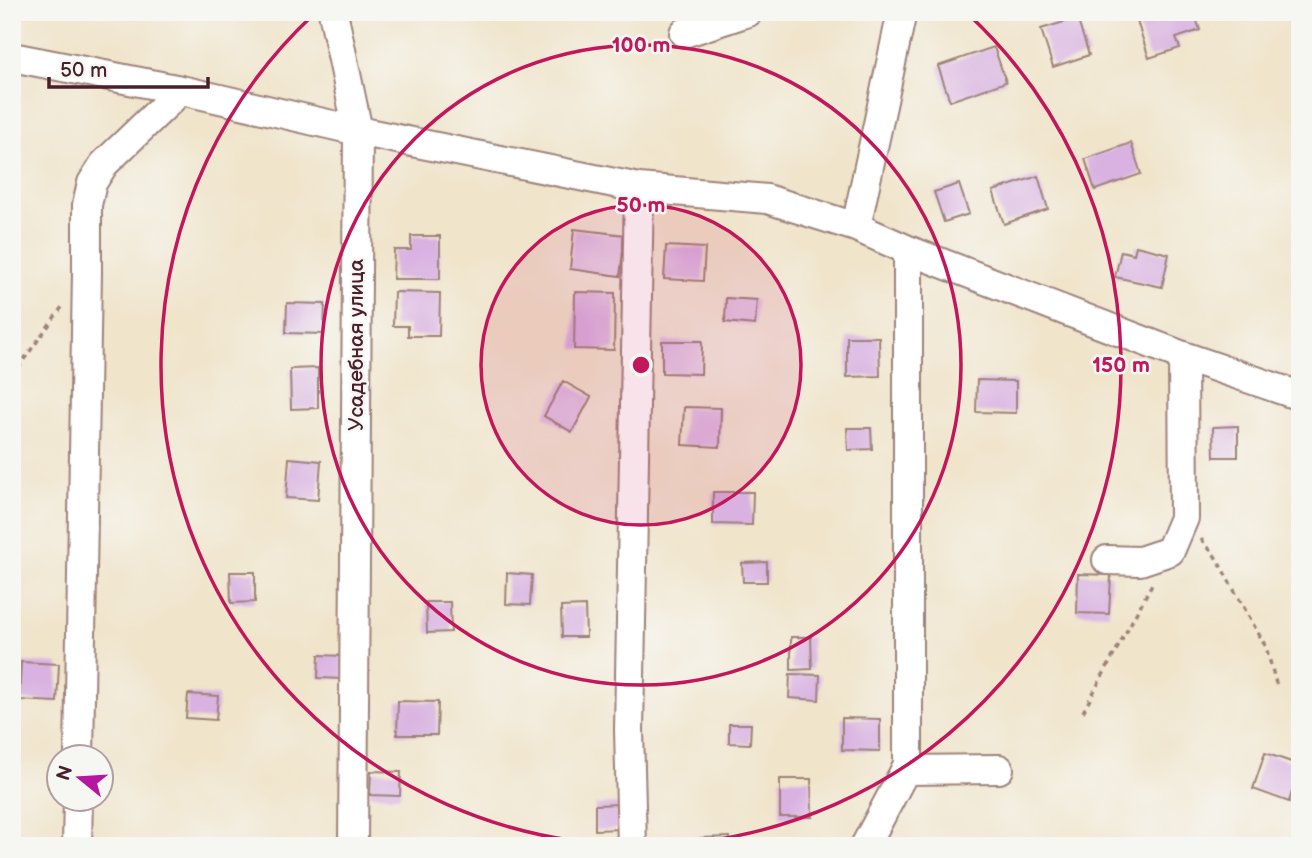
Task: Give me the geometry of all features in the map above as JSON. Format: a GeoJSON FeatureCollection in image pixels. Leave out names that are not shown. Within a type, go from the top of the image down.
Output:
{"type":"FeatureCollection","features":[{"type":"Feature","properties":{"kind":"street","name":"Усадебная улица"},"geometry":{"type":"LineString","coordinates":[[333,12],[358,131],[353,846]]}},
{"type":"Feature","properties":{"kind":"street"},"geometry":{"type":"LineString","coordinates":[[684,33],[748,12]]}},
{"type":"Feature","properties":{"kind":"street"},"geometry":{"type":"LineString","coordinates":[[856,228],[902,12]]}},
{"type":"Feature","properties":{"kind":"street"},"geometry":{"type":"LineString","coordinates":[[12,57],[181,90],[358,131],[639,188],[767,199],[856,228],[1183,356],[1300,396]]}},
{"type":"Feature","properties":{"kind":"street"},"geometry":{"type":"LineString","coordinates":[[79,742],[87,205],[92,183],[104,164],[181,90]]}},
{"type":"Feature","properties":{"kind":"street"},"geometry":{"type":"LineString","coordinates":[[632,846],[629,730],[639,188]]}},
{"type":"Feature","properties":{"kind":"street"},"geometry":{"type":"LineString","coordinates":[[865,846],[908,765],[908,250]]}},
{"type":"Feature","properties":{"kind":"street"},"geometry":{"type":"LineString","coordinates":[[1107,560],[1140,561],[1170,551],[1184,518],[1183,356]]}},
{"type":"Feature","properties":{"kind":"street"},"geometry":{"type":"LineString","coordinates":[[905,770],[999,769]]}},
{"type":"Feature","properties":{"kind":"street"},"geometry":{"type":"LineString","coordinates":[[77,846],[78,812]]}},
{"type":"Feature","properties":{"kind":"path"},"geometry":{"type":"LineString","coordinates":[[12,376],[65,303]]}},
{"type":"Feature","properties":{"kind":"path"},"geometry":{"type":"LineString","coordinates":[[1184,518],[1216,556],[1266,647],[1276,687]]}},
{"type":"Feature","properties":{"kind":"path"},"geometry":{"type":"LineString","coordinates":[[1083,712],[1170,551]]}},
{"type":"Feature","properties":{"kind":"building"},"geometry":{"type":"Polygon","coordinates":[[[1134,12],[1194,12],[1200,30],[1176,38],[1180,48],[1149,58],[1134,12]]]}},
{"type":"Feature","properties":{"kind":"building"},"geometry":{"type":"Polygon","coordinates":[[[1077,18],[1089,55],[1053,67],[1041,29],[1077,18]]]}},
{"type":"Feature","properties":{"kind":"building"},"geometry":{"type":"Polygon","coordinates":[[[994,47],[1006,82],[950,101],[938,66],[994,47]]]}},
{"type":"Feature","properties":{"kind":"building"},"geometry":{"type":"Polygon","coordinates":[[[1131,143],[1141,174],[1095,190],[1085,159],[1131,143]]]}},
{"type":"Feature","properties":{"kind":"building"},"geometry":{"type":"Polygon","coordinates":[[[1038,176],[1048,209],[1004,224],[993,191],[1038,176]]]}},
{"type":"Feature","properties":{"kind":"building"},"geometry":{"type":"Polygon","coordinates":[[[959,184],[969,214],[944,222],[934,192],[959,184]]]}},
{"type":"Feature","properties":{"kind":"building"},"geometry":{"type":"Polygon","coordinates":[[[574,229],[625,235],[620,276],[570,269],[574,229]]]}},
{"type":"Feature","properties":{"kind":"building"},"geometry":{"type":"Polygon","coordinates":[[[411,236],[440,236],[440,279],[393,279],[394,250],[411,250],[411,236]]]}},
{"type":"Feature","properties":{"kind":"building"},"geometry":{"type":"Polygon","coordinates":[[[666,246],[705,248],[703,281],[664,279],[666,246]]]}},
{"type":"Feature","properties":{"kind":"building"},"geometry":{"type":"Polygon","coordinates":[[[1136,246],[1169,254],[1162,287],[1115,277],[1121,251],[1134,254],[1136,246]]]}},
{"type":"Feature","properties":{"kind":"building"},"geometry":{"type":"Polygon","coordinates":[[[394,292],[440,293],[439,336],[408,336],[408,326],[393,326],[394,292]]]}},
{"type":"Feature","properties":{"kind":"building"},"geometry":{"type":"Polygon","coordinates":[[[575,292],[615,293],[614,350],[574,349],[575,292]]]}},
{"type":"Feature","properties":{"kind":"building"},"geometry":{"type":"Polygon","coordinates":[[[726,298],[757,300],[755,325],[725,322],[726,298]]]}},
{"type":"Feature","properties":{"kind":"building"},"geometry":{"type":"Polygon","coordinates":[[[287,303],[325,304],[324,334],[286,333],[287,303]]]}},
{"type":"Feature","properties":{"kind":"building"},"geometry":{"type":"Polygon","coordinates":[[[847,337],[879,337],[880,376],[847,377],[847,337]]]}},
{"type":"Feature","properties":{"kind":"building"},"geometry":{"type":"Polygon","coordinates":[[[662,341],[702,341],[701,374],[662,373],[662,341]]]}},
{"type":"Feature","properties":{"kind":"building"},"geometry":{"type":"Polygon","coordinates":[[[318,368],[318,408],[291,409],[290,369],[318,368]]]}},
{"type":"Feature","properties":{"kind":"building"},"geometry":{"type":"Polygon","coordinates":[[[977,380],[1016,381],[1016,413],[976,412],[977,380]]]}},
{"type":"Feature","properties":{"kind":"building"},"geometry":{"type":"Polygon","coordinates":[[[563,381],[591,397],[572,432],[544,416],[563,381]]]}},
{"type":"Feature","properties":{"kind":"building"},"geometry":{"type":"Polygon","coordinates":[[[684,407],[721,408],[720,447],[682,445],[684,407]]]}},
{"type":"Feature","properties":{"kind":"building"},"geometry":{"type":"Polygon","coordinates":[[[1238,426],[1238,457],[1214,457],[1213,427],[1238,426]]]}},
{"type":"Feature","properties":{"kind":"building"},"geometry":{"type":"Polygon","coordinates":[[[847,428],[871,428],[872,449],[848,450],[847,428]]]}},
{"type":"Feature","properties":{"kind":"building"},"geometry":{"type":"Polygon","coordinates":[[[289,458],[321,461],[318,500],[286,498],[289,458]]]}},
{"type":"Feature","properties":{"kind":"building"},"geometry":{"type":"Polygon","coordinates":[[[713,492],[753,492],[752,525],[713,524],[713,492]]]}},
{"type":"Feature","properties":{"kind":"building"},"geometry":{"type":"Polygon","coordinates":[[[767,562],[767,582],[743,582],[742,563],[767,562]]]}},
{"type":"Feature","properties":{"kind":"building"},"geometry":{"type":"Polygon","coordinates":[[[230,572],[255,572],[255,602],[231,603],[230,572]]]}},
{"type":"Feature","properties":{"kind":"building"},"geometry":{"type":"Polygon","coordinates":[[[507,573],[532,575],[530,605],[506,604],[507,573]]]}},
{"type":"Feature","properties":{"kind":"building"},"geometry":{"type":"Polygon","coordinates":[[[1078,574],[1111,575],[1109,614],[1077,613],[1078,574]]]}},
{"type":"Feature","properties":{"kind":"building"},"geometry":{"type":"Polygon","coordinates":[[[426,602],[450,602],[451,632],[427,633],[426,602]]]}},
{"type":"Feature","properties":{"kind":"building"},"geometry":{"type":"Polygon","coordinates":[[[585,606],[586,637],[562,637],[561,607],[585,606]]]}},
{"type":"Feature","properties":{"kind":"building"},"geometry":{"type":"Polygon","coordinates":[[[791,637],[811,637],[812,669],[791,670],[791,637]]]}},
{"type":"Feature","properties":{"kind":"building"},"geometry":{"type":"Polygon","coordinates":[[[319,655],[343,656],[343,679],[318,678],[319,655]]]}},
{"type":"Feature","properties":{"kind":"building"},"geometry":{"type":"Polygon","coordinates":[[[21,662],[59,664],[57,702],[19,700],[21,662]]]}},
{"type":"Feature","properties":{"kind":"building"},"geometry":{"type":"Polygon","coordinates":[[[790,674],[820,675],[819,700],[789,698],[790,674]]]}},
{"type":"Feature","properties":{"kind":"building"},"geometry":{"type":"Polygon","coordinates":[[[188,694],[218,696],[216,720],[186,718],[188,694]]]}},
{"type":"Feature","properties":{"kind":"building"},"geometry":{"type":"Polygon","coordinates":[[[398,701],[438,702],[437,735],[397,735],[398,701]]]}},
{"type":"Feature","properties":{"kind":"building"},"geometry":{"type":"Polygon","coordinates":[[[842,718],[880,719],[880,751],[842,750],[842,718]]]}},
{"type":"Feature","properties":{"kind":"building"},"geometry":{"type":"Polygon","coordinates":[[[729,724],[751,724],[750,744],[729,743],[729,724]]]}},
{"type":"Feature","properties":{"kind":"building"},"geometry":{"type":"Polygon","coordinates":[[[1265,753],[1300,765],[1289,802],[1253,789],[1265,753]]]}},
{"type":"Feature","properties":{"kind":"building"},"geometry":{"type":"Polygon","coordinates":[[[371,771],[401,772],[400,796],[370,795],[371,771]]]}},
{"type":"Feature","properties":{"kind":"building"},"geometry":{"type":"Polygon","coordinates":[[[780,779],[811,779],[812,817],[780,817],[780,779]]]}},
{"type":"Feature","properties":{"kind":"building"},"geometry":{"type":"Polygon","coordinates":[[[621,804],[621,829],[595,830],[595,805],[621,804]]]}},
{"type":"Feature","properties":{"kind":"building"},"geometry":{"type":"Polygon","coordinates":[[[730,837],[730,846],[700,846],[700,838],[730,837]]]}}]}
